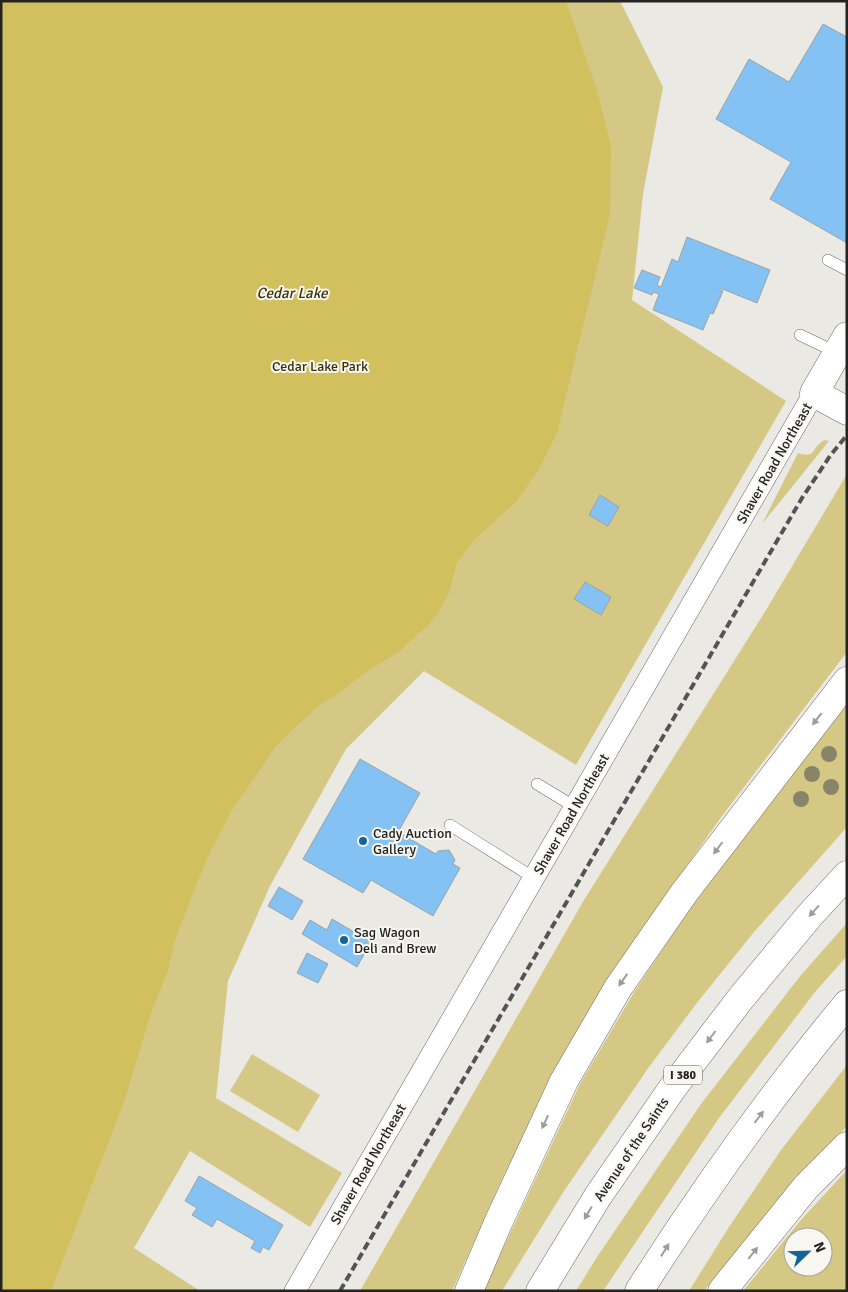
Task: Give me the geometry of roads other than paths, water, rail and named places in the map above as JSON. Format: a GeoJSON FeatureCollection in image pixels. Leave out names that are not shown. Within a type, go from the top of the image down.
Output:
{"type":"FeatureCollection","features":[{"type":"Feature","properties":{"kind":"main road","name":"Shaver Road Northeast"},"geometry":{"type":"LineString","coordinates":[[814,393],[842,344]]}},
{"type":"Feature","properties":{"kind":"main road"},"geometry":{"type":"LineString","coordinates":[[814,393],[847,411]]}},
{"type":"Feature","properties":{"kind":"main road"},"geometry":{"type":"LineString","coordinates":[[469,1291],[498,1223],[564,1081],[618,988],[684,893],[847,681]]}},
{"type":"Feature","properties":{"kind":"main road","name":"Avenue of the Saints"},"geometry":{"type":"LineString","coordinates":[[540,1291],[598,1196],[674,1086],[741,998],[847,874]]}},
{"type":"Feature","properties":{"kind":"main road"},"geometry":{"type":"LineString","coordinates":[[639,1291],[735,1148],[804,1055],[847,1004]]}},
{"type":"Feature","properties":{"kind":"main road"},"geometry":{"type":"LineString","coordinates":[[722,1291],[806,1187],[847,1146]]}},
{"type":"Feature","properties":{"kind":"street","name":"Shaver Road Northeast"},"geometry":{"type":"LineString","coordinates":[[294,1291],[814,393]]}},
{"type":"Feature","properties":{"kind":"lane"},"geometry":{"type":"LineString","coordinates":[[828,260],[847,270]]}},
{"type":"Feature","properties":{"kind":"lane"},"geometry":{"type":"LineString","coordinates":[[800,335],[842,344]]}},
{"type":"Feature","properties":{"kind":"lane"},"geometry":{"type":"LineString","coordinates":[[537,784],[575,808]]}},
{"type":"Feature","properties":{"kind":"lane"},"geometry":{"type":"LineString","coordinates":[[450,825],[534,878]]}},
{"type":"Feature","properties":{"kind":"water","name":"Cedar Lake"},"geometry":{"type":"Polygon","coordinates":[[[1,1],[566,1],[596,87],[611,145],[610,215],[557,433],[538,471],[516,502],[474,540],[457,563],[449,593],[437,615],[400,651],[363,674],[339,693],[321,704],[292,730],[276,746],[231,812],[211,850],[175,940],[168,971],[151,1013],[124,1102],[51,1291],[1,1291],[1,1]]]}},
{"type":"Feature","properties":{"kind":"railway"},"geometry":{"type":"LineString","coordinates":[[340,1291],[802,498],[830,456],[847,435]]}},
{"type":"Feature","properties":{"kind":"place","name":"Cady Auction Gallery"},"geometry":{"type":"Point","coordinates":[363,841]}},
{"type":"Feature","properties":{"kind":"place","name":"Sag Wagon Deli and Brew"},"geometry":{"type":"Point","coordinates":[344,940]}},
{"type":"Feature","properties":{"kind":"park label","name":"Cedar Lake Park"},"geometry":{"type":"Point","coordinates":[320,366]}}]}
